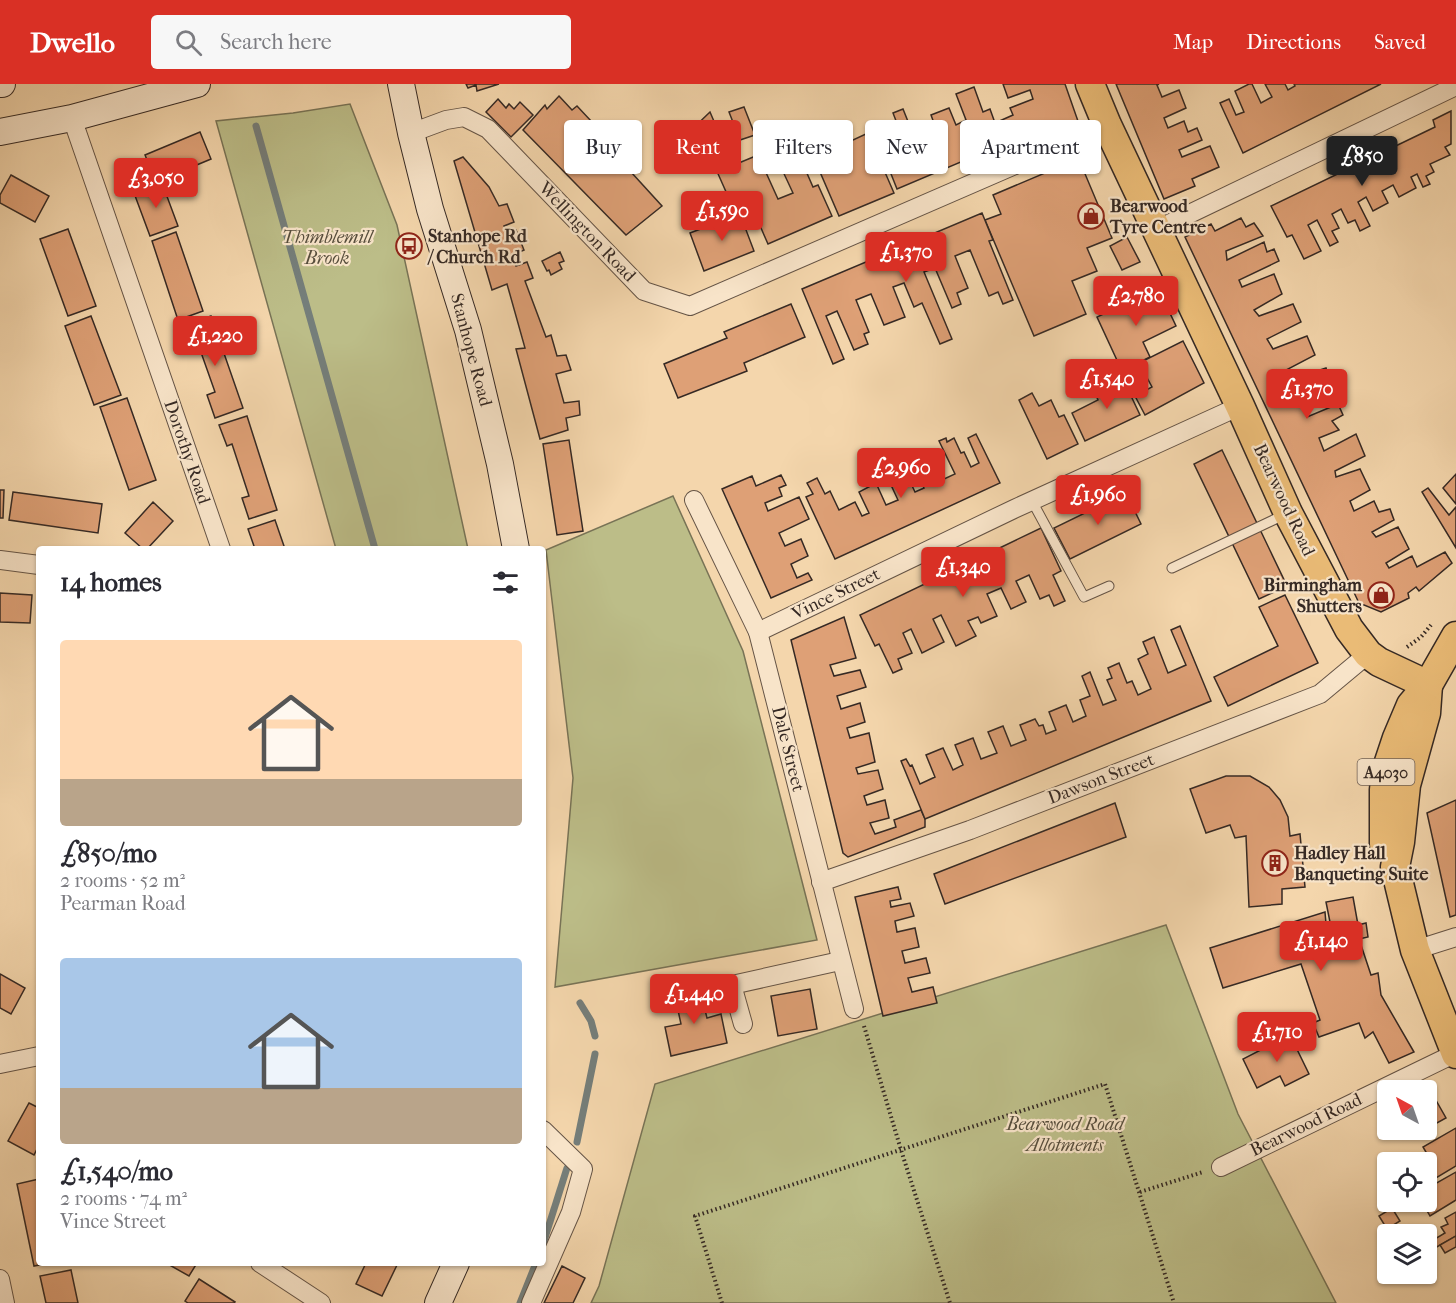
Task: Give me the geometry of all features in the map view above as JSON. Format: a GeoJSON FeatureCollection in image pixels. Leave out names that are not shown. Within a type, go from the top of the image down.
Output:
{"type":"FeatureCollection","features":[{"type":"Feature","properties":{"kind":"main road","name":"Bearwood Road"},"geometry":{"type":"LineString","coordinates":[[1090,84],[1288,513],[1349,629],[1368,654],[1379,662],[1428,686],[1426,713],[1406,785],[1395,867],[1415,950],[1456,1053]]}},
{"type":"Feature","properties":{"kind":"main road"},"geometry":{"type":"LineString","coordinates":[[1428,686],[1456,636]]}},
{"type":"Feature","properties":{"kind":"street"},"geometry":{"type":"LineString","coordinates":[[0,132],[72,118],[198,84]]}},
{"type":"Feature","properties":{"kind":"street","name":"Stanhope Road"},"geometry":{"type":"LineString","coordinates":[[401,84],[430,209],[468,330],[500,464],[515,546]]}},
{"type":"Feature","properties":{"kind":"street"},"geometry":{"type":"LineString","coordinates":[[1156,230],[1456,86]]}},
{"type":"Feature","properties":{"kind":"street","name":"Wellington Road"},"geometry":{"type":"LineString","coordinates":[[411,133],[446,120],[464,117],[488,129],[644,291],[690,306],[1107,125]]}},
{"type":"Feature","properties":{"kind":"street","name":"Dorothy Road"},"geometry":{"type":"LineString","coordinates":[[72,118],[220,546]]}},
{"type":"Feature","properties":{"kind":"street","name":"Vince Street"},"geometry":{"type":"LineString","coordinates":[[758,632],[1032,501],[1240,406]]}},
{"type":"Feature","properties":{"kind":"street","name":"Dale Street"},"geometry":{"type":"LineString","coordinates":[[694,500],[758,632],[854,1009]]}},
{"type":"Feature","properties":{"kind":"street"},"geometry":{"type":"LineString","coordinates":[[0,560],[36,566]]}},
{"type":"Feature","properties":{"kind":"street","name":"Dawson Street"},"geometry":{"type":"LineString","coordinates":[[821,882],[970,830],[1320,694],[1368,654]]}},
{"type":"Feature","properties":{"kind":"street"},"geometry":{"type":"LineString","coordinates":[[1415,950],[1456,937]]}},
{"type":"Feature","properties":{"kind":"street"},"geometry":{"type":"LineString","coordinates":[[744,1024],[732,985],[840,961]]}},
{"type":"Feature","properties":{"kind":"street","name":"Bearwood Road"},"geometry":{"type":"LineString","coordinates":[[1221,1167],[1456,1053]]}},
{"type":"Feature","properties":{"kind":"street"},"geometry":{"type":"LineString","coordinates":[[0,1064],[36,1057]]}},
{"type":"Feature","properties":{"kind":"street"},"geometry":{"type":"LineString","coordinates":[[531,1303],[571,1212],[583,1169],[546,1133]]}},
{"type":"Feature","properties":{"kind":"street"},"geometry":{"type":"LineString","coordinates":[[265,1266],[321,1303]]}},
{"type":"Feature","properties":{"kind":"street"},"geometry":{"type":"LineString","coordinates":[[438,1303],[455,1266]]}},
{"type":"Feature","properties":{"kind":"street"},"geometry":{"type":"LineString","coordinates":[[0,1279],[5,1303]]}},
{"type":"Feature","properties":{"kind":"lane"},"geometry":{"type":"LineString","coordinates":[[1032,501],[1084,597],[1109,586]]}},
{"type":"Feature","properties":{"kind":"lane"},"geometry":{"type":"LineString","coordinates":[[1172,568],[1288,513]]}},
{"type":"Feature","properties":{"kind":"path"},"geometry":{"type":"LineString","coordinates":[[1405,648],[1414,644],[1431,624]]}},
{"type":"Feature","properties":{"kind":"path"},"geometry":{"type":"LineString","coordinates":[[864,1024],[950,1303]]}},
{"type":"Feature","properties":{"kind":"path"},"geometry":{"type":"LineString","coordinates":[[722,1303],[695,1216],[1105,1084],[1174,1303]]}},
{"type":"Feature","properties":{"kind":"path"},"geometry":{"type":"LineString","coordinates":[[1140,1192],[1221,1167]]}},
{"type":"Feature","properties":{"kind":"green space","name":"Thimblemill Brook"},"geometry":{"type":"Polygon","coordinates":[[[350,104],[397,225],[467,546],[335,546],[216,121],[350,104]]]}},
{"type":"Feature","properties":{"kind":"green space"},"geometry":{"type":"Polygon","coordinates":[[[673,496],[743,651],[817,940],[555,987],[573,778],[546,550],[673,496]]]}},
{"type":"Feature","properties":{"kind":"green space","name":"Bearwood Road Allotments"},"geometry":{"type":"Polygon","coordinates":[[[1166,925],[1238,1114],[1336,1303],[591,1303],[599,1286],[655,1084],[1166,925]]]}},
{"type":"Feature","properties":{"kind":"building"},"geometry":{"type":"Polygon","coordinates":[[[466,84],[499,84],[477,91],[476,85],[468,88],[466,84]]]}},
{"type":"Feature","properties":{"kind":"building"},"geometry":{"type":"Polygon","coordinates":[[[1003,84],[1065,84],[1078,120],[1002,120],[1013,115],[1010,108],[1033,99],[1030,90],[1008,98],[1003,84]]]}},
{"type":"Feature","properties":{"kind":"building"},"geometry":{"type":"Polygon","coordinates":[[[1116,84],[1159,84],[1157,85],[1162,97],[1179,90],[1186,108],[1164,118],[1168,128],[1184,121],[1188,132],[1197,128],[1202,140],[1179,150],[1182,157],[1210,146],[1219,167],[1192,179],[1195,186],[1164,199],[1116,84]]]}},
{"type":"Feature","properties":{"kind":"building"},"geometry":{"type":"Polygon","coordinates":[[[1252,84],[1261,103],[1272,97],[1265,84],[1285,84],[1288,90],[1295,86],[1294,84],[1381,84],[1243,153],[1220,103],[1229,99],[1236,115],[1244,112],[1235,91],[1252,84]]]}},
{"type":"Feature","properties":{"kind":"building"},"geometry":{"type":"Polygon","coordinates":[[[974,87],[983,112],[990,109],[994,120],[966,120],[956,94],[974,87]]]}},
{"type":"Feature","properties":{"kind":"building"},"geometry":{"type":"Polygon","coordinates":[[[559,96],[572,110],[577,106],[590,120],[564,120],[564,172],[523,130],[545,105],[547,109],[559,96]]]}},
{"type":"Feature","properties":{"kind":"building"},"geometry":{"type":"Polygon","coordinates":[[[498,99],[506,108],[509,104],[514,109],[520,102],[533,115],[511,137],[486,112],[498,99]]]}},
{"type":"Feature","properties":{"kind":"building"},"geometry":{"type":"Polygon","coordinates":[[[744,107],[753,136],[741,140],[741,120],[732,120],[729,112],[744,107]]]}},
{"type":"Feature","properties":{"kind":"building"},"geometry":{"type":"Polygon","coordinates":[[[949,108],[956,125],[960,123],[960,162],[948,167],[948,120],[933,120],[931,115],[949,108]]]}},
{"type":"Feature","properties":{"kind":"building"},"geometry":{"type":"Polygon","coordinates":[[[903,109],[907,120],[896,120],[893,113],[903,109]]]}},
{"type":"Feature","properties":{"kind":"building"},"geometry":{"type":"Polygon","coordinates":[[[1451,111],[1451,144],[1445,147],[1450,155],[1430,164],[1434,172],[1426,176],[1430,184],[1423,187],[1417,174],[1411,177],[1416,188],[1399,197],[1393,185],[1382,191],[1388,203],[1373,211],[1366,197],[1358,202],[1370,226],[1360,231],[1355,220],[1348,223],[1341,209],[1332,214],[1339,228],[1332,231],[1338,242],[1330,246],[1317,220],[1308,225],[1321,251],[1304,259],[1292,235],[1287,237],[1271,206],[1435,127],[1433,120],[1451,111]]]}},
{"type":"Feature","properties":{"kind":"building"},"geometry":{"type":"Polygon","coordinates":[[[710,112],[713,120],[702,120],[710,112]]]}},
{"type":"Feature","properties":{"kind":"building"},"geometry":{"type":"Polygon","coordinates":[[[200,132],[211,159],[156,182],[145,155],[200,132]]]}},
{"type":"Feature","properties":{"kind":"building"},"geometry":{"type":"Polygon","coordinates":[[[865,134],[865,174],[886,174],[894,193],[839,216],[821,174],[853,174],[853,140],[865,134]]]}},
{"type":"Feature","properties":{"kind":"building"},"geometry":{"type":"Polygon","coordinates":[[[463,157],[489,187],[499,206],[507,204],[514,222],[504,226],[507,233],[516,230],[524,250],[512,255],[516,266],[527,262],[533,278],[525,281],[546,337],[551,335],[557,356],[566,355],[571,370],[556,374],[564,403],[579,401],[580,415],[566,418],[568,430],[540,439],[516,349],[525,348],[507,284],[492,290],[454,161],[463,157]]]}},
{"type":"Feature","properties":{"kind":"building"},"geometry":{"type":"Polygon","coordinates":[[[753,157],[753,174],[767,174],[778,199],[793,193],[784,174],[807,174],[813,187],[818,185],[832,216],[768,244],[747,196],[731,203],[718,174],[741,174],[741,162],[753,157]]]}},
{"type":"Feature","properties":{"kind":"building"},"geometry":{"type":"Polygon","coordinates":[[[566,174],[633,174],[662,206],[626,235],[566,174]]]}},
{"type":"Feature","properties":{"kind":"building"},"geometry":{"type":"Polygon","coordinates":[[[891,174],[932,174],[897,189],[891,174]]]}},
{"type":"Feature","properties":{"kind":"building"},"geometry":{"type":"Polygon","coordinates":[[[1042,174],[1085,174],[1112,238],[1087,248],[1097,271],[1072,281],[1086,314],[1034,336],[985,220],[1001,214],[993,195],[1042,174]]]}},
{"type":"Feature","properties":{"kind":"building"},"geometry":{"type":"Polygon","coordinates":[[[11,175],[49,196],[35,222],[0,203],[0,195],[11,175]]]}},
{"type":"Feature","properties":{"kind":"building"},"geometry":{"type":"Polygon","coordinates":[[[162,183],[178,226],[150,236],[134,193],[162,183]]]}},
{"type":"Feature","properties":{"kind":"building"},"geometry":{"type":"Polygon","coordinates":[[[982,213],[993,240],[989,241],[1013,300],[1003,304],[998,292],[989,296],[970,250],[955,256],[968,288],[957,293],[961,304],[952,308],[935,268],[924,272],[952,339],[940,344],[922,303],[914,307],[904,283],[893,287],[905,317],[884,325],[871,294],[856,300],[869,332],[864,334],[868,344],[854,350],[837,311],[826,316],[844,359],[833,364],[802,289],[982,213]]]}},
{"type":"Feature","properties":{"kind":"building"},"geometry":{"type":"Polygon","coordinates":[[[740,214],[754,251],[704,271],[690,233],[740,214]]]}},
{"type":"Feature","properties":{"kind":"building"},"geometry":{"type":"Polygon","coordinates":[[[1241,218],[1246,227],[1254,223],[1263,236],[1226,251],[1227,260],[1264,242],[1267,252],[1274,249],[1279,261],[1239,280],[1242,287],[1274,274],[1282,294],[1254,310],[1259,316],[1293,304],[1301,322],[1267,339],[1273,349],[1307,336],[1315,355],[1286,370],[1290,380],[1326,368],[1332,388],[1302,405],[1307,417],[1338,404],[1343,415],[1332,421],[1339,430],[1319,438],[1324,451],[1356,434],[1365,456],[1335,471],[1336,477],[1360,469],[1370,490],[1350,501],[1354,511],[1374,501],[1379,512],[1390,509],[1394,520],[1372,532],[1376,537],[1398,527],[1409,549],[1386,563],[1389,568],[1412,556],[1417,567],[1445,552],[1452,563],[1419,591],[1416,587],[1408,593],[1409,598],[1381,612],[1359,603],[1185,237],[1211,224],[1215,231],[1241,218]]]}},
{"type":"Feature","properties":{"kind":"building"},"geometry":{"type":"Polygon","coordinates":[[[68,229],[96,306],[68,316],[40,239],[68,229]]]}},
{"type":"Feature","properties":{"kind":"building"},"geometry":{"type":"Polygon","coordinates":[[[176,232],[203,311],[178,320],[152,241],[176,232]]]}},
{"type":"Feature","properties":{"kind":"building"},"geometry":{"type":"Polygon","coordinates":[[[1127,237],[1140,262],[1122,270],[1110,246],[1127,237]]]}},
{"type":"Feature","properties":{"kind":"building"},"geometry":{"type":"Polygon","coordinates":[[[560,252],[564,261],[559,263],[562,269],[551,275],[542,261],[560,252]]]}},
{"type":"Feature","properties":{"kind":"building"},"geometry":{"type":"Polygon","coordinates":[[[1158,288],[1176,326],[1143,342],[1150,357],[1122,371],[1097,317],[1158,288]]]}},
{"type":"Feature","properties":{"kind":"building"},"geometry":{"type":"Polygon","coordinates":[[[791,304],[805,337],[744,363],[747,371],[678,398],[664,364],[727,338],[724,332],[791,304]]]}},
{"type":"Feature","properties":{"kind":"building"},"geometry":{"type":"Polygon","coordinates":[[[91,316],[121,395],[94,405],[65,326],[91,316]]]}},
{"type":"Feature","properties":{"kind":"building"},"geometry":{"type":"Polygon","coordinates":[[[211,316],[243,408],[215,418],[207,395],[215,392],[197,341],[189,344],[183,326],[211,316]]]}},
{"type":"Feature","properties":{"kind":"building"},"geometry":{"type":"Polygon","coordinates":[[[1183,341],[1204,383],[1145,415],[1135,396],[1152,387],[1139,363],[1183,341]]]}},
{"type":"Feature","properties":{"kind":"building"},"geometry":{"type":"Polygon","coordinates":[[[1122,377],[1140,415],[1085,441],[1072,413],[1098,400],[1094,390],[1122,377]]]}},
{"type":"Feature","properties":{"kind":"building"},"geometry":{"type":"Polygon","coordinates":[[[1032,393],[1039,406],[1051,400],[1059,417],[1064,415],[1078,444],[1047,459],[1019,400],[1032,393]]]}},
{"type":"Feature","properties":{"kind":"building"},"geometry":{"type":"Polygon","coordinates":[[[127,398],[156,480],[129,490],[100,407],[127,398]]]}},
{"type":"Feature","properties":{"kind":"building"},"geometry":{"type":"Polygon","coordinates":[[[247,416],[277,510],[249,519],[242,498],[249,496],[232,444],[227,446],[219,425],[247,416]]]}},
{"type":"Feature","properties":{"kind":"building"},"geometry":{"type":"Polygon","coordinates":[[[976,434],[1000,483],[835,559],[806,497],[813,494],[807,483],[817,478],[825,494],[830,491],[839,510],[855,502],[862,516],[869,513],[859,492],[876,483],[886,505],[898,500],[884,470],[901,462],[915,492],[924,488],[915,468],[924,464],[921,459],[930,455],[942,480],[955,474],[939,441],[946,438],[947,442],[954,438],[971,467],[979,463],[968,438],[976,434]]]}},
{"type":"Feature","properties":{"kind":"building"},"geometry":{"type":"Polygon","coordinates":[[[569,440],[583,531],[557,535],[543,444],[569,440]]]}},
{"type":"Feature","properties":{"kind":"building"},"geometry":{"type":"Polygon","coordinates":[[[1222,450],[1287,586],[1259,599],[1194,464],[1222,450]]]}},
{"type":"Feature","properties":{"kind":"building"},"geometry":{"type":"Polygon","coordinates":[[[1456,474],[1456,504],[1443,488],[1456,474]]]}},
{"type":"Feature","properties":{"kind":"building"},"geometry":{"type":"Polygon","coordinates":[[[781,475],[786,485],[779,488],[782,496],[765,503],[768,511],[799,497],[809,519],[779,533],[785,546],[801,539],[808,556],[791,564],[797,578],[808,573],[812,580],[771,598],[722,489],[752,476],[756,486],[781,475]]]}},
{"type":"Feature","properties":{"kind":"building"},"geometry":{"type":"Polygon","coordinates":[[[1428,488],[1449,515],[1456,507],[1456,548],[1422,492],[1428,488]]]}},
{"type":"Feature","properties":{"kind":"building"},"geometry":{"type":"Polygon","coordinates":[[[0,490],[4,490],[3,518],[0,518],[0,490]]]}},
{"type":"Feature","properties":{"kind":"building"},"geometry":{"type":"Polygon","coordinates":[[[13,492],[102,504],[98,533],[9,520],[13,492]]]}},
{"type":"Feature","properties":{"kind":"building"},"geometry":{"type":"Polygon","coordinates":[[[1126,493],[1141,524],[1070,559],[1054,528],[1126,493]]]}},
{"type":"Feature","properties":{"kind":"building"},"geometry":{"type":"Polygon","coordinates":[[[153,502],[173,521],[150,546],[140,546],[125,533],[153,502]]]}},
{"type":"Feature","properties":{"kind":"building"},"geometry":{"type":"Polygon","coordinates":[[[275,520],[284,546],[254,546],[248,529],[275,520]]]}},
{"type":"Feature","properties":{"kind":"building"},"geometry":{"type":"Polygon","coordinates":[[[1041,528],[1061,571],[1053,575],[1065,601],[1054,606],[1049,595],[1040,599],[1029,575],[1016,581],[1026,602],[1011,609],[1001,588],[987,594],[997,616],[981,623],[978,617],[968,621],[976,636],[956,646],[941,615],[933,619],[944,642],[922,653],[911,629],[903,633],[912,653],[898,659],[902,669],[893,673],[879,644],[875,646],[860,615],[1041,528]]]}},
{"type":"Feature","properties":{"kind":"building"},"geometry":{"type":"Polygon","coordinates":[[[0,593],[32,595],[30,623],[0,622],[0,593]]]}},
{"type":"Feature","properties":{"kind":"building"},"geometry":{"type":"Polygon","coordinates":[[[1285,595],[1318,663],[1228,706],[1214,677],[1278,646],[1259,607],[1285,595]]]}},
{"type":"Feature","properties":{"kind":"building"},"geometry":{"type":"Polygon","coordinates":[[[844,617],[856,658],[830,665],[834,676],[860,670],[866,687],[837,696],[841,709],[860,703],[865,722],[847,728],[850,738],[869,733],[875,762],[856,768],[858,774],[878,770],[883,789],[864,796],[867,805],[885,800],[889,818],[870,823],[875,834],[896,827],[894,820],[921,810],[925,819],[925,827],[848,857],[843,853],[791,640],[844,617]]]}},
{"type":"Feature","properties":{"kind":"building"},"geometry":{"type":"Polygon","coordinates":[[[1180,626],[1211,701],[925,819],[901,761],[906,759],[910,766],[912,765],[920,784],[935,777],[926,755],[943,748],[953,770],[963,765],[955,745],[973,738],[981,759],[997,753],[988,732],[1003,726],[1011,746],[1026,740],[1020,725],[1035,719],[1039,726],[1043,725],[1046,734],[1056,730],[1049,712],[1066,705],[1073,722],[1086,716],[1080,700],[1090,696],[1082,676],[1090,672],[1103,705],[1116,700],[1107,680],[1112,678],[1108,668],[1119,663],[1127,683],[1132,681],[1138,695],[1151,689],[1138,659],[1148,654],[1143,642],[1154,637],[1168,673],[1186,665],[1171,630],[1180,626]]]}},
{"type":"Feature","properties":{"kind":"building","name":"Hadley Hall Banqueting Suite"},"geometry":{"type":"Polygon","coordinates":[[[1226,776],[1250,776],[1269,787],[1280,800],[1288,817],[1290,836],[1300,834],[1305,887],[1282,889],[1282,904],[1249,907],[1246,836],[1235,838],[1230,825],[1206,833],[1190,789],[1226,776]]]}},
{"type":"Feature","properties":{"kind":"building"},"geometry":{"type":"Polygon","coordinates":[[[1456,800],[1456,915],[1450,917],[1427,813],[1456,800]]]}},
{"type":"Feature","properties":{"kind":"building"},"geometry":{"type":"Polygon","coordinates":[[[1115,803],[1126,837],[945,904],[934,874],[1115,803]]]}},
{"type":"Feature","properties":{"kind":"building"},"geometry":{"type":"Polygon","coordinates":[[[898,887],[901,899],[890,901],[891,907],[910,903],[914,916],[895,921],[897,932],[915,928],[919,947],[902,951],[905,963],[926,958],[930,973],[908,978],[912,992],[933,987],[937,1003],[883,1016],[855,897],[898,887]]]}},
{"type":"Feature","properties":{"kind":"building"},"geometry":{"type":"Polygon","coordinates":[[[1353,897],[1358,925],[1366,923],[1368,937],[1359,939],[1371,975],[1378,973],[1381,995],[1414,1052],[1389,1063],[1373,1032],[1365,1038],[1359,1023],[1319,1037],[1313,1023],[1320,1020],[1301,964],[1223,988],[1210,948],[1325,912],[1326,924],[1330,922],[1326,902],[1353,897]]]}},
{"type":"Feature","properties":{"kind":"building"},"geometry":{"type":"Polygon","coordinates":[[[0,974],[25,988],[11,1014],[0,1008],[0,974]]]}},
{"type":"Feature","properties":{"kind":"building"},"geometry":{"type":"Polygon","coordinates":[[[699,986],[707,1018],[721,1014],[727,1043],[671,1056],[665,1027],[681,1024],[674,992],[699,986]]]}},
{"type":"Feature","properties":{"kind":"building"},"geometry":{"type":"Polygon","coordinates":[[[810,989],[817,1029],[778,1036],[771,996],[810,989]]]}},
{"type":"Feature","properties":{"kind":"building"},"geometry":{"type":"Polygon","coordinates":[[[1290,1035],[1309,1074],[1285,1086],[1280,1076],[1257,1088],[1243,1059],[1290,1035]]]}},
{"type":"Feature","properties":{"kind":"building"},"geometry":{"type":"Polygon","coordinates":[[[1437,1102],[1446,1118],[1437,1123],[1437,1102]]]}},
{"type":"Feature","properties":{"kind":"building"},"geometry":{"type":"Polygon","coordinates":[[[29,1103],[36,1106],[36,1151],[34,1155],[8,1141],[29,1103]]]}},
{"type":"Feature","properties":{"kind":"building"},"geometry":{"type":"Polygon","coordinates":[[[1456,1128],[1456,1166],[1437,1177],[1437,1152],[1426,1152],[1423,1147],[1456,1128]]]}},
{"type":"Feature","properties":{"kind":"building"},"geometry":{"type":"Polygon","coordinates":[[[1456,1172],[1456,1200],[1437,1212],[1437,1183],[1456,1172]]]}},
{"type":"Feature","properties":{"kind":"building"},"geometry":{"type":"Polygon","coordinates":[[[36,1180],[36,1266],[34,1266],[17,1184],[36,1180]]]}},
{"type":"Feature","properties":{"kind":"building"},"geometry":{"type":"Polygon","coordinates":[[[1386,1212],[1394,1212],[1400,1221],[1395,1224],[1384,1224],[1379,1216],[1386,1212]]]}},
{"type":"Feature","properties":{"kind":"building"},"geometry":{"type":"Polygon","coordinates":[[[1456,1212],[1456,1236],[1437,1247],[1437,1238],[1445,1233],[1441,1227],[1448,1224],[1445,1218],[1456,1212]]]}},
{"type":"Feature","properties":{"kind":"building"},"geometry":{"type":"Polygon","coordinates":[[[1456,1236],[1456,1247],[1445,1253],[1440,1245],[1456,1236]]]}},
{"type":"Feature","properties":{"kind":"building"},"geometry":{"type":"Polygon","coordinates":[[[171,1266],[195,1266],[189,1276],[171,1266]]]}},
{"type":"Feature","properties":{"kind":"building"},"geometry":{"type":"Polygon","coordinates":[[[365,1266],[397,1266],[382,1296],[356,1284],[365,1266]]]}},
{"type":"Feature","properties":{"kind":"building"},"geometry":{"type":"Polygon","coordinates":[[[562,1266],[585,1278],[573,1303],[544,1303],[562,1266]]]}},
{"type":"Feature","properties":{"kind":"building"},"geometry":{"type":"Polygon","coordinates":[[[71,1270],[78,1303],[46,1303],[40,1276],[71,1270]]]}},
{"type":"Feature","properties":{"kind":"building"},"geometry":{"type":"Polygon","coordinates":[[[199,1279],[235,1302],[188,1303],[185,1301],[199,1279]]]}},
{"type":"Feature","properties":{"kind":"waterway","name":"Thimblemill Brook"},"geometry":{"type":"LineString","coordinates":[[256,126],[374,546]]}},
{"type":"Feature","properties":{"kind":"waterway","name":"Thimblemill Brook"},"geometry":{"type":"LineString","coordinates":[[580,1003],[591,1021],[595,1036]]}},
{"type":"Feature","properties":{"kind":"waterway","name":"Thimblemill Brook"},"geometry":{"type":"LineString","coordinates":[[577,1142],[595,1054]]}},
{"type":"Feature","properties":{"kind":"waterway","name":"Thimblemill Brook"},"geometry":{"type":"LineString","coordinates":[[546,1234],[567,1168]]}},
{"type":"Feature","properties":{"kind":"waterway","name":"Thimblemill Brook"},"geometry":{"type":"LineString","coordinates":[[520,1303],[535,1266]]}},
{"type":"Feature","properties":{"kind":"place","name":"Bearwood Tyre Centre"},"geometry":{"type":"Point","coordinates":[1091,216]}},
{"type":"Feature","properties":{"kind":"place","name":"Stanhope Rd / Church Rd"},"geometry":{"type":"Point","coordinates":[409,246]}},
{"type":"Feature","properties":{"kind":"place","name":"Birmingham Shutters"},"geometry":{"type":"Point","coordinates":[1381,595]}},
{"type":"Feature","properties":{"kind":"place","name":"Hadley Hall Banqueting Suite"},"geometry":{"type":"Point","coordinates":[1275,863]}}]}
